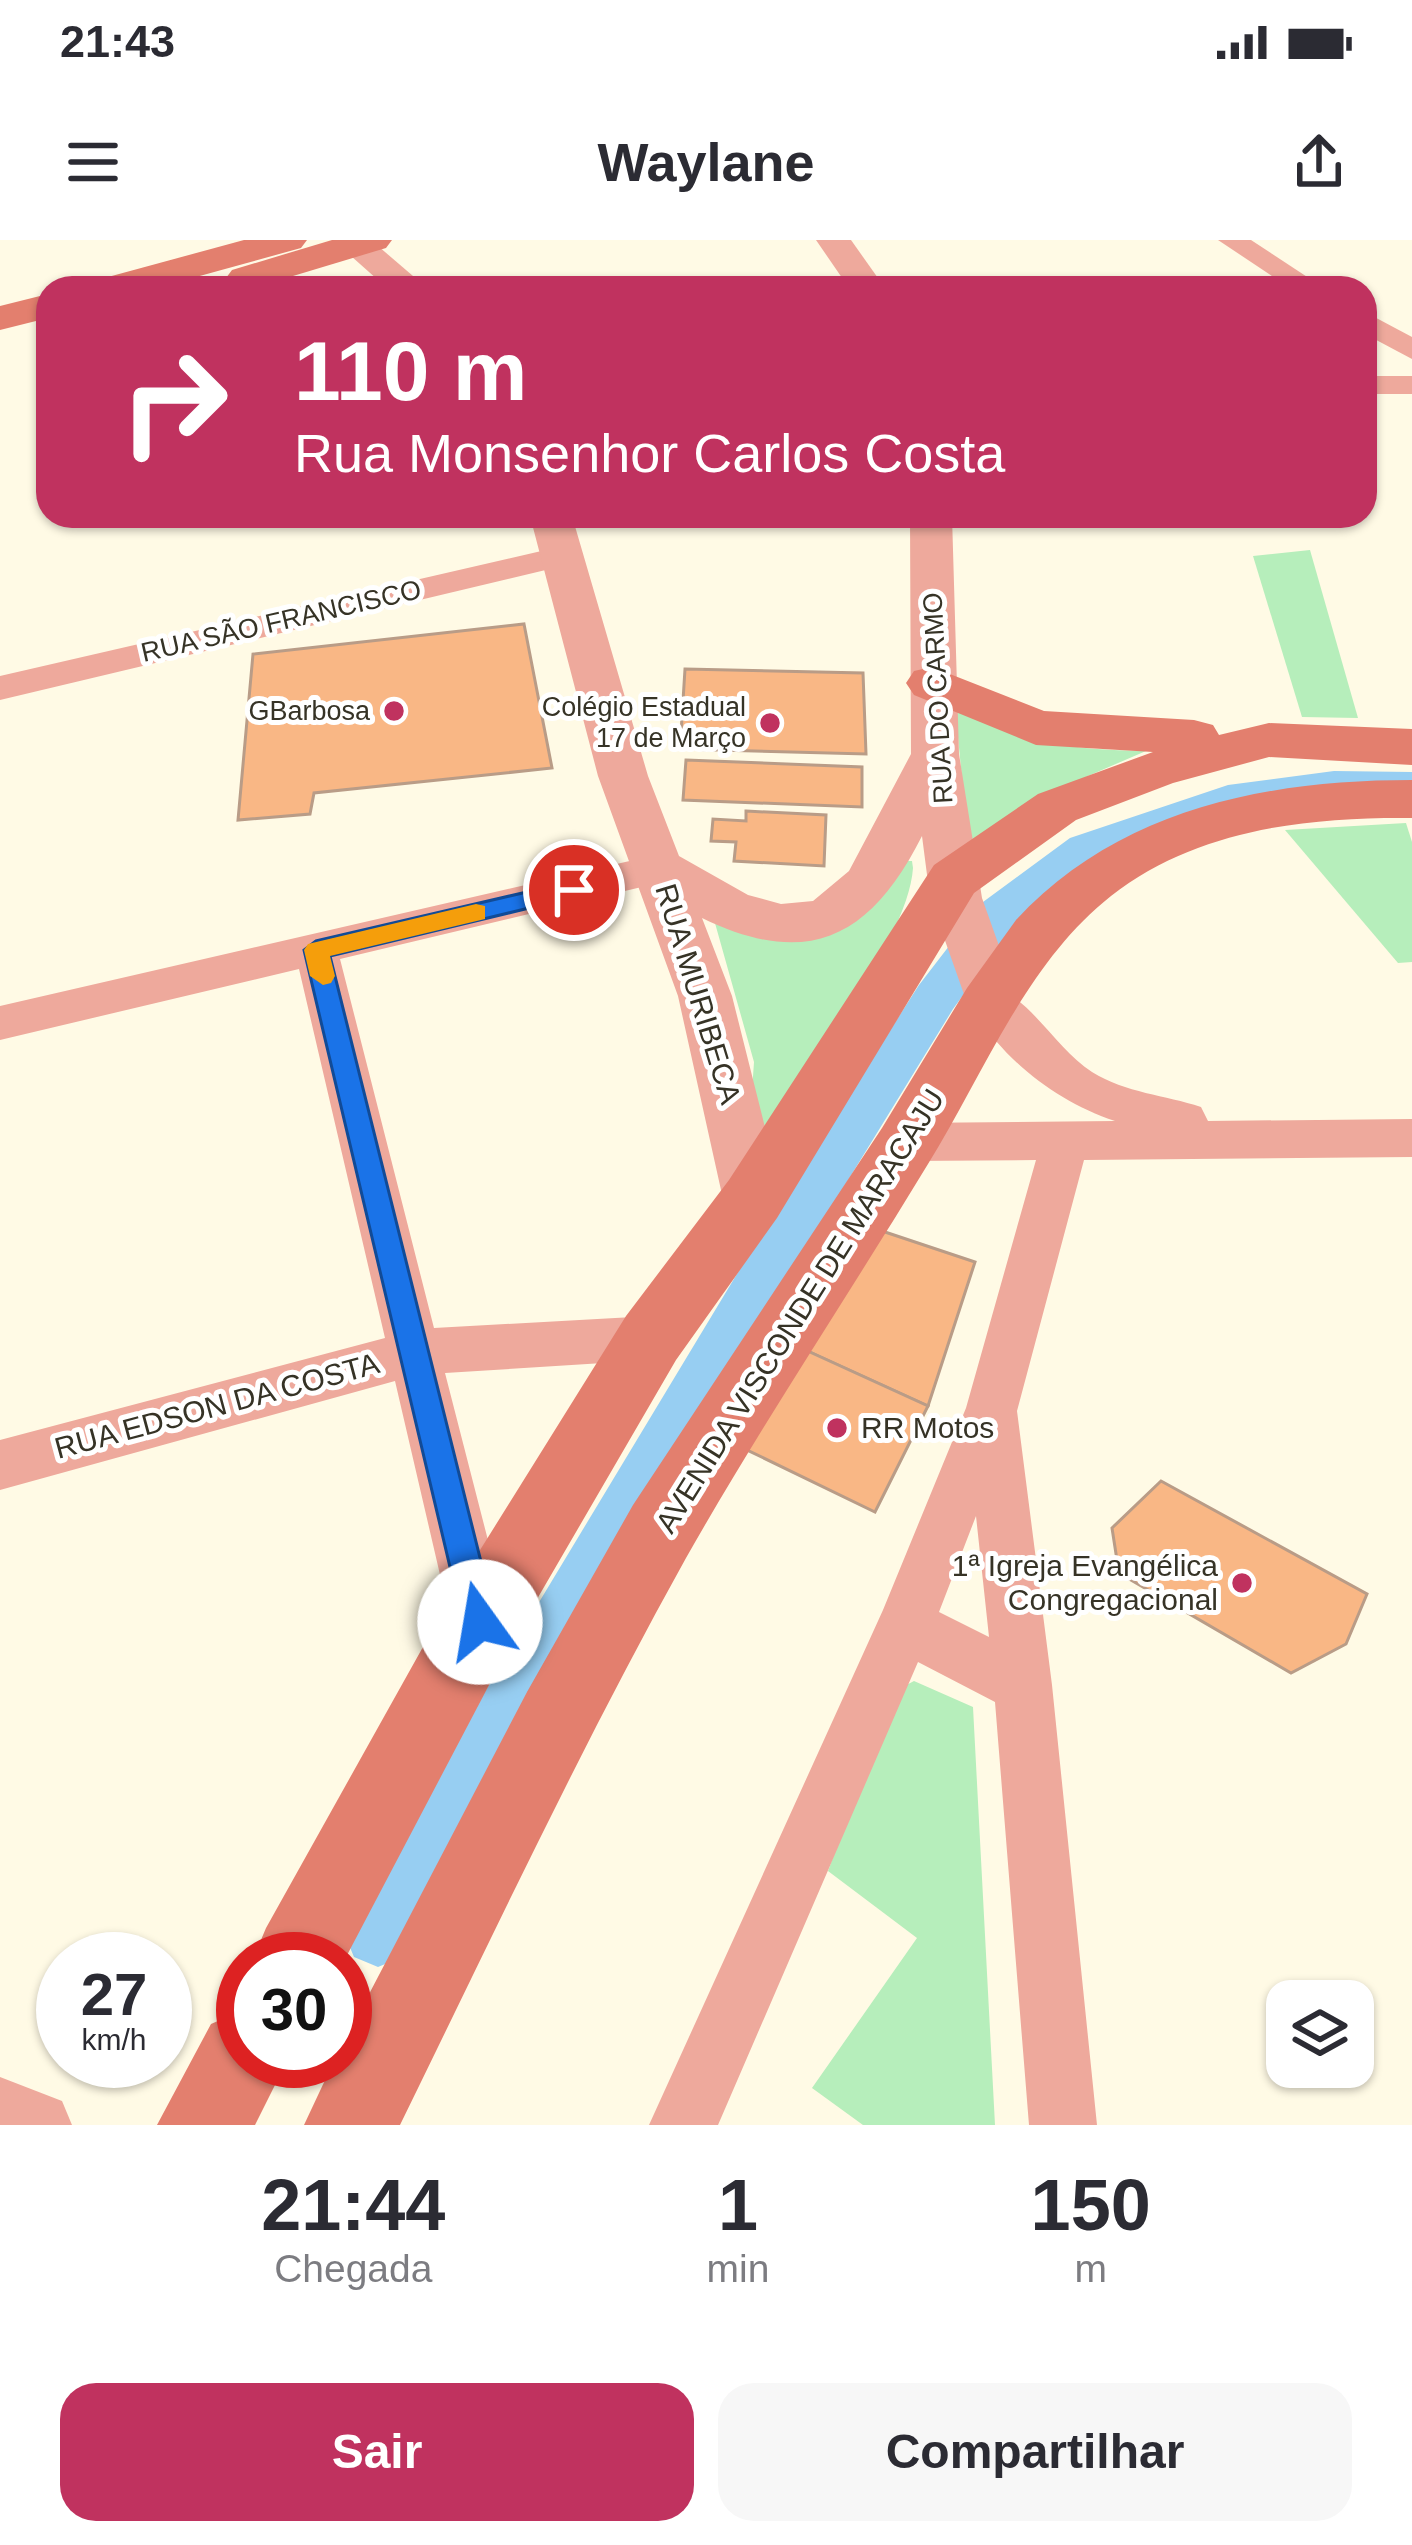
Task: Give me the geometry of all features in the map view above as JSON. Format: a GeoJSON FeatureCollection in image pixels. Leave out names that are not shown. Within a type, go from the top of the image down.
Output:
{"type":"FeatureCollection","features":[{"type":"Feature","properties":{"kind":"main road"},"geometry":{"type":"LineString","coordinates":[[155,276],[288,240]]}},
{"type":"Feature","properties":{"kind":"main road"},"geometry":{"type":"LineString","coordinates":[[252,276],[361,241]]}},
{"type":"Feature","properties":{"kind":"main road"},"geometry":{"type":"LineString","coordinates":[[0,318],[36,309]]}},
{"type":"Feature","properties":{"kind":"main road"},"geometry":{"type":"LineString","coordinates":[[0,347],[36,339]]}},
{"type":"Feature","properties":{"kind":"main road"},"geometry":{"type":"LineString","coordinates":[[932,683],[1008,718],[1059,732],[1412,747]]}},
{"type":"Feature","properties":{"kind":"main road"},"geometry":{"type":"LineString","coordinates":[[312,1932],[480,1622],[651,1337],[753,1199],[955,888],[1081,794],[1270,740]]}},
{"type":"Feature","properties":{"kind":"main road","name":"AVENIDA VISCONDE DE MARACAJU"},"geometry":{"type":"LineString","coordinates":[[347,2093],[586,1662],[764,1359],[907,1142],[985,985],[1077,895],[1148,848],[1220,820],[1298,805],[1412,799]]}},
{"type":"Feature","properties":{"kind":"main road"},"geometry":{"type":"LineString","coordinates":[[204,2125],[225,2088]]}},
{"type":"Feature","properties":{"kind":"street"},"geometry":{"type":"LineString","coordinates":[[833,240],[858,276]]}},
{"type":"Feature","properties":{"kind":"street"},"geometry":{"type":"LineString","coordinates":[[1232,240],[1290,276]]}},
{"type":"Feature","properties":{"kind":"street"},"geometry":{"type":"LineString","coordinates":[[361,241],[397,276]]}},
{"type":"Feature","properties":{"kind":"street"},"geometry":{"type":"LineString","coordinates":[[1377,329],[1412,350]]}},
{"type":"Feature","properties":{"kind":"street"},"geometry":{"type":"LineString","coordinates":[[1377,385],[1412,385]]}},
{"type":"Feature","properties":{"kind":"street","name":"RUA DO CARMO"},"geometry":{"type":"LineString","coordinates":[[931,528],[935,754],[955,888],[985,985]]}},
{"type":"Feature","properties":{"kind":"street","name":"RUA SÃO FRANCISCO"},"geometry":{"type":"LineString","coordinates":[[0,688],[557,536]]}},
{"type":"Feature","properties":{"kind":"street","name":"RUA MURIBECA"},"geometry":{"type":"LineString","coordinates":[[557,536],[622,776],[660,869],[721,1051],[753,1199]]}},
{"type":"Feature","properties":{"kind":"street"},"geometry":{"type":"LineString","coordinates":[[0,1023],[660,869],[702,898],[737,914],[788,921],[831,914],[858,895],[871,875],[935,754]]}},
{"type":"Feature","properties":{"kind":"street"},"geometry":{"type":"LineString","coordinates":[[316,950],[480,1622]]}},
{"type":"Feature","properties":{"kind":"street"},"geometry":{"type":"LineString","coordinates":[[985,985],[1045,1064],[1084,1093],[1147,1112],[1272,1136]]}},
{"type":"Feature","properties":{"kind":"street"},"geometry":{"type":"LineString","coordinates":[[907,1142],[1412,1138]]}},
{"type":"Feature","properties":{"kind":"street"},"geometry":{"type":"LineString","coordinates":[[683,2125],[905,1625],[992,1408],[1065,1141]]}},
{"type":"Feature","properties":{"kind":"street","name":"RUA EDSON DA COSTA"},"geometry":{"type":"LineString","coordinates":[[0,1465],[416,1352],[651,1337]]}},
{"type":"Feature","properties":{"kind":"street"},"geometry":{"type":"LineString","coordinates":[[992,1408],[1024,1685],[1063,2125]]}},
{"type":"Feature","properties":{"kind":"street"},"geometry":{"type":"LineString","coordinates":[[905,1625],[1024,1685]]}},
{"type":"Feature","properties":{"kind":"street"},"geometry":{"type":"LineString","coordinates":[[0,2110],[38,2125]]}},
{"type":"Feature","properties":{"kind":"green space"},"geometry":{"type":"Polygon","coordinates":[[[1310,550],[1358,718],[1302,717],[1253,556],[1310,550]]]}},
{"type":"Feature","properties":{"kind":"green space"},"geometry":{"type":"Polygon","coordinates":[[[955,706],[1025,737],[1094,749],[1146,751],[1088,776],[969,851],[955,706]]]}},
{"type":"Feature","properties":{"kind":"green space"},"geometry":{"type":"Polygon","coordinates":[[[1406,823],[1412,842],[1412,962],[1398,963],[1285,830],[1406,823]]]}},
{"type":"Feature","properties":{"kind":"green space"},"geometry":{"type":"Polygon","coordinates":[[[898,861],[912,861],[913,868],[892,935],[846,1012],[748,1149],[754,1062],[713,916],[827,929],[898,861]]]}},
{"type":"Feature","properties":{"kind":"green space"},"geometry":{"type":"Polygon","coordinates":[[[914,1681],[973,1707],[995,2125],[863,2125],[812,2088],[917,1938],[828,1871],[895,1691],[914,1681]]]}},
{"type":"Feature","properties":{"kind":"building","name":"GBarbosa"},"geometry":{"type":"Polygon","coordinates":[[[524,624],[552,768],[314,793],[310,814],[238,820],[253,654],[524,624]]]}},
{"type":"Feature","properties":{"kind":"building"},"geometry":{"type":"Polygon","coordinates":[[[685,669],[863,673],[866,754],[680,749],[685,669]]]}},
{"type":"Feature","properties":{"kind":"building"},"geometry":{"type":"Polygon","coordinates":[[[686,760],[862,767],[862,807],[683,800],[686,760]]]}},
{"type":"Feature","properties":{"kind":"building"},"geometry":{"type":"Polygon","coordinates":[[[746,811],[826,815],[824,866],[734,861],[736,842],[711,841],[713,819],[746,821],[746,811]]]}},
{"type":"Feature","properties":{"kind":"building"},"geometry":{"type":"Polygon","coordinates":[[[873,1228],[975,1262],[928,1406],[801,1348],[873,1228]]]}},
{"type":"Feature","properties":{"kind":"building","name":"RR Motos"},"geometry":{"type":"Polygon","coordinates":[[[801,1348],[928,1406],[875,1512],[745,1449],[801,1348]]]}},
{"type":"Feature","properties":{"kind":"building","name":"1ª Igreja Evangélica Congregacional"},"geometry":{"type":"Polygon","coordinates":[[[1161,1481],[1367,1594],[1346,1644],[1291,1673],[1119,1573],[1112,1528],[1161,1481]]]}},
{"type":"Feature","properties":{"kind":"waterway"},"geometry":{"type":"LineString","coordinates":[[378,1933],[805,1206],[936,997],[999,913],[1085,849],[1228,799],[1334,785],[1412,786]]}},
{"type":"Feature","properties":{"kind":"slow traffic"},"geometry":{"type":"LineString","coordinates":[[323,976],[316,950],[476,913]]}},
{"type":"Feature","properties":{"kind":"place","name":"GBarbosa"},"geometry":{"type":"Point","coordinates":[394,711]}},
{"type":"Feature","properties":{"kind":"place","name":"Colégio Estadual 17 de Março"},"geometry":{"type":"Point","coordinates":[770,723]}},
{"type":"Feature","properties":{"kind":"place","name":"RR Motos"},"geometry":{"type":"Point","coordinates":[837,1428]}},
{"type":"Feature","properties":{"kind":"place","name":"1ª Igreja Evangélica Congregacional"},"geometry":{"type":"Point","coordinates":[1242,1583]}},
{"type":"Feature","properties":{"kind":"route"},"geometry":{"type":"LineString","coordinates":[[480,1622],[316,950],[574,890]]}}]}
